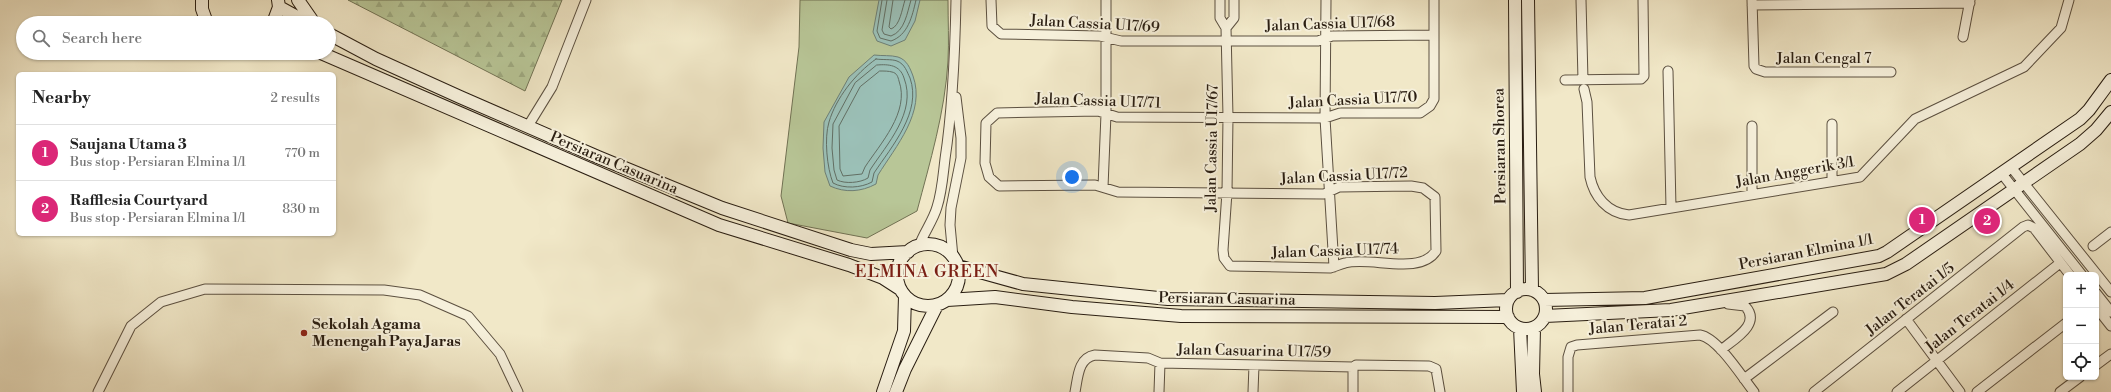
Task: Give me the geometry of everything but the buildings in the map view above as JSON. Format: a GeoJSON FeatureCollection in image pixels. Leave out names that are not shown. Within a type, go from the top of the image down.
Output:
{"type":"FeatureCollection","features":[{"type":"Feature","properties":{"kind":"street"},"geometry":{"type":"LineString","coordinates":[[202,0],[202,9],[204,16]]}},
{"type":"Feature","properties":{"kind":"street"},"geometry":{"type":"LineString","coordinates":[[298,0],[309,16]]}},
{"type":"Feature","properties":{"kind":"street"},"geometry":{"type":"LineString","coordinates":[[528,126],[552,88],[586,0]]}},
{"type":"Feature","properties":{"kind":"street"},"geometry":{"type":"LineString","coordinates":[[919,246],[923,234],[932,221],[938,206],[948,138],[954,78],[956,0]]}},
{"type":"Feature","properties":{"kind":"street","name":"Jalan Cassia U17/69"},"geometry":{"type":"LineString","coordinates":[[991,0],[992,26],[1001,34],[1106,37],[1121,41],[1226,41]]}},
{"type":"Feature","properties":{"kind":"street"},"geometry":{"type":"LineString","coordinates":[[1103,187],[1106,114],[1106,0]]}},
{"type":"Feature","properties":{"kind":"street","name":"Jalan Cassia U17/67"},"geometry":{"type":"LineString","coordinates":[[1220,0],[1220,18],[1226,28],[1228,117],[1227,192],[1223,250],[1224,258],[1230,266]]}},
{"type":"Feature","properties":{"kind":"street","name":"Jalan Cassia U17/67"},"geometry":{"type":"LineString","coordinates":[[1226,28],[1234,18],[1234,0]]}},
{"type":"Feature","properties":{"kind":"street"},"geometry":{"type":"LineString","coordinates":[[1326,0],[1325,118],[1334,267]]}},
{"type":"Feature","properties":{"kind":"street","name":"Jalan Cassia U17/70"},"geometry":{"type":"LineString","coordinates":[[1228,117],[1325,118],[1340,113],[1420,113],[1430,106],[1434,99],[1434,0]]}},
{"type":"Feature","properties":{"kind":"street","name":"Persiaran Shorea"},"geometry":{"type":"LineString","coordinates":[[1515,0],[1517,292]]}},
{"type":"Feature","properties":{"kind":"street","name":"Persiaran Shorea"},"geometry":{"type":"LineString","coordinates":[[1528,0],[1532,290]]}},
{"type":"Feature","properties":{"kind":"street"},"geometry":{"type":"LineString","coordinates":[[1581,0],[1584,84]]}},
{"type":"Feature","properties":{"kind":"street"},"geometry":{"type":"LineString","coordinates":[[1565,80],[1584,84],[1641,79],[1644,76],[1643,0]]}},
{"type":"Feature","properties":{"kind":"street","name":"Jalan Anggerik 3/1"},"geometry":{"type":"LineString","coordinates":[[1584,84],[1587,102],[1590,177],[1592,186],[1602,203],[1623,214],[1629,215],[1832,180],[1860,177],[1916,119],[2024,66],[2061,28],[2069,0]]}},
{"type":"Feature","properties":{"kind":"street"},"geometry":{"type":"LineString","coordinates":[[1752,2],[1970,2],[1963,37]]}},
{"type":"Feature","properties":{"kind":"street","name":"Jalan Cengal 7"},"geometry":{"type":"LineString","coordinates":[[1752,2],[1754,66],[1756,69],[1765,72],[1891,72]]}},
{"type":"Feature","properties":{"kind":"street"},"geometry":{"type":"LineString","coordinates":[[275,16],[279,3],[298,16]]}},
{"type":"Feature","properties":{"kind":"street","name":"Jalan Cassia U17/68"},"geometry":{"type":"LineString","coordinates":[[1226,41],[1318,41],[1332,36],[1434,35]]}},
{"type":"Feature","properties":{"kind":"street","name":"Persiaran Casuarina"},"geometry":{"type":"LineString","coordinates":[[336,38],[383,62],[528,126],[722,208],[852,250],[871,254],[908,252]]}},
{"type":"Feature","properties":{"kind":"street","name":"Persiaran Casuarina"},"geometry":{"type":"LineString","coordinates":[[336,59],[719,225],[850,265],[883,278],[902,292]]}},
{"type":"Feature","properties":{"kind":"street"},"geometry":{"type":"LineString","coordinates":[[1668,71],[1671,208]]}},
{"type":"Feature","properties":{"kind":"street"},"geometry":{"type":"LineString","coordinates":[[896,392],[905,369],[942,303],[958,285],[959,276],[950,225],[951,208],[961,158],[961,138],[954,78]]}},
{"type":"Feature","properties":{"kind":"street","name":"Persiaran Elmina 1/1"},"geometry":{"type":"LineString","coordinates":[[1544,300],[1645,298],[1879,256],[2007,171],[2080,119],[2089,110],[2111,80]]}},
{"type":"Feature","properties":{"kind":"street","name":"Jalan Cassia U17/71"},"geometry":{"type":"LineString","coordinates":[[985,163],[986,123],[997,113],[1098,112],[1117,117],[1228,117]]}},
{"type":"Feature","properties":{"kind":"street"},"geometry":{"type":"LineString","coordinates":[[1671,310],[1886,274],[1906,264],[2020,187],[2080,144],[2096,130],[2111,112]]}},
{"type":"Feature","properties":{"kind":"street"},"geometry":{"type":"LineString","coordinates":[[1832,124],[1832,180]]}},
{"type":"Feature","properties":{"kind":"street"},"geometry":{"type":"LineString","coordinates":[[1752,126],[1752,194]]}},
{"type":"Feature","properties":{"kind":"street","name":"Jalan Cassia U17/72"},"geometry":{"type":"LineString","coordinates":[[985,163],[989,177],[999,186],[1095,185],[1118,192],[1324,194],[1339,188],[1411,186],[1423,188],[1435,197],[1436,251]]}},
{"type":"Feature","properties":{"kind":"street"},"geometry":{"type":"LineString","coordinates":[[2007,171],[2111,292]]}},
{"type":"Feature","properties":{"kind":"street"},"geometry":{"type":"LineString","coordinates":[[2020,187],[2080,272]]}},
{"type":"Feature","properties":{"kind":"street","name":"Jalan Teratai 1/5"},"geometry":{"type":"LineString","coordinates":[[1814,392],[2022,227],[2028,226],[2034,228],[2060,263]]}},
{"type":"Feature","properties":{"kind":"street"},"geometry":{"type":"LineString","coordinates":[[2093,246],[2111,232]]}},
{"type":"Feature","properties":{"kind":"street"},"geometry":{"type":"LineString","coordinates":[[883,392],[904,331],[902,292],[897,281],[899,265],[908,252],[919,246],[938,246],[956,262]]}},
{"type":"Feature","properties":{"kind":"street","name":"Jalan Cassia U17/74"},"geometry":{"type":"LineString","coordinates":[[1230,266],[1330,268],[1346,262],[1420,263],[1432,257],[1436,251]]}},
{"type":"Feature","properties":{"kind":"street","name":"Persiaran Casuarina"},"geometry":{"type":"LineString","coordinates":[[956,262],[1023,284],[1168,299],[1435,303],[1508,300]]}},
{"type":"Feature","properties":{"kind":"street"},"geometry":{"type":"LineString","coordinates":[[2060,263],[2068,272]]}},
{"type":"Feature","properties":{"kind":"street","name":"Jalan Teratai 1/4"},"geometry":{"type":"LineString","coordinates":[[1897,392],[2060,263]]}},
{"type":"Feature","properties":{"kind":"street"},"geometry":{"type":"LineString","coordinates":[[98,392],[131,326],[161,302],[205,289],[384,290],[420,295],[468,316],[500,354],[518,392]]}},
{"type":"Feature","properties":{"kind":"street"},"geometry":{"type":"LineString","coordinates":[[1532,290],[1544,300],[1546,308],[1545,316],[1541,323],[1534,328],[1520,328],[1510,322],[1506,306],[1508,300],[1517,292],[1532,290]]}},
{"type":"Feature","properties":{"kind":"street"},"geometry":{"type":"LineString","coordinates":[[902,292],[920,305],[942,303]]}},
{"type":"Feature","properties":{"kind":"street","name":"Persiaran Casuarina"},"geometry":{"type":"LineString","coordinates":[[942,303],[995,297],[1072,307],[1181,316],[1508,317]]}},
{"type":"Feature","properties":{"kind":"street"},"geometry":{"type":"LineString","coordinates":[[2099,297],[2111,312]]}},
{"type":"Feature","properties":{"kind":"street"},"geometry":{"type":"LineString","coordinates":[[1545,316],[1671,310],[1726,304],[1745,306],[1751,316],[1750,323],[1743,332],[1721,350],[1754,392]]}},
{"type":"Feature","properties":{"kind":"street"},"geometry":{"type":"LineString","coordinates":[[2097,308],[2111,326]]}},
{"type":"Feature","properties":{"kind":"street"},"geometry":{"type":"LineString","coordinates":[[1744,380],[1833,312]]}},
{"type":"Feature","properties":{"kind":"street"},"geometry":{"type":"LineString","coordinates":[[1906,319],[1960,392]]}},
{"type":"Feature","properties":{"kind":"street"},"geometry":{"type":"LineString","coordinates":[[1977,392],[2063,325]]}},
{"type":"Feature","properties":{"kind":"street"},"geometry":{"type":"LineString","coordinates":[[1520,328],[1523,392]]}},
{"type":"Feature","properties":{"kind":"street"},"geometry":{"type":"LineString","coordinates":[[1534,328],[1533,374],[1535,392]]}},
{"type":"Feature","properties":{"kind":"street","name":"Jalan Teratai 2"},"geometry":{"type":"LineString","coordinates":[[1568,392],[1568,357],[1571,347],[1584,344],[1700,334],[1707,336],[1721,350]]}},
{"type":"Feature","properties":{"kind":"street"},"geometry":{"type":"LineString","coordinates":[[2099,363],[2111,354]]}},
{"type":"Feature","properties":{"kind":"street","name":"Jalan Casuarina U17/59"},"geometry":{"type":"LineString","coordinates":[[1075,392],[1082,362],[1090,356],[1148,358],[1160,363],[1353,367],[1356,365],[1429,366],[1436,369],[1440,392]]}},
{"type":"Feature","properties":{"kind":"street"},"geometry":{"type":"LineString","coordinates":[[1159,392],[1160,363]]}},
{"type":"Feature","properties":{"kind":"street"},"geometry":{"type":"LineString","coordinates":[[1253,392],[1254,365]]}},
{"type":"Feature","properties":{"kind":"street"},"geometry":{"type":"LineString","coordinates":[[1353,367],[1353,392]]}},
{"type":"Feature","properties":{"kind":"street"},"geometry":{"type":"LineString","coordinates":[[2060,392],[2076,380]]}},
{"type":"Feature","properties":{"kind":"green space"},"geometry":{"type":"Polygon","coordinates":[[[348,0],[562,0],[525,91],[348,0]]]}},
{"type":"Feature","properties":{"kind":"green space"},"geometry":{"type":"Polygon","coordinates":[[[800,0],[948,0],[948,61],[944,99],[917,211],[867,238],[788,223],[781,196],[799,47],[800,0]]]}},
{"type":"Feature","properties":{"kind":"water"},"geometry":{"type":"Polygon","coordinates":[[[879,0],[920,0],[915,21],[905,40],[891,46],[877,41],[873,32],[879,0]]]}},
{"type":"Feature","properties":{"kind":"water"},"geometry":{"type":"Polygon","coordinates":[[[874,55],[898,57],[904,60],[913,76],[916,89],[916,103],[907,128],[878,175],[876,184],[865,189],[853,191],[841,190],[830,186],[825,172],[823,148],[824,122],[849,77],[874,55]]]}},
{"type":"Feature","properties":{"kind":"place","name":"Saujana Utama 3"},"geometry":{"type":"Point","coordinates":[1922,220]}},
{"type":"Feature","properties":{"kind":"place","name":"Rafflesia Courtyard"},"geometry":{"type":"Point","coordinates":[1987,221]}},
{"type":"Feature","properties":{"kind":"place","name":"Sekolah Agama Menengah Paya Jaras"},"geometry":{"type":"Point","coordinates":[304,333]}},
{"type":"Feature","properties":{"kind":"district","name":"ELMINA GREEN"},"geometry":{"type":"Point","coordinates":[927,272]}}]}
